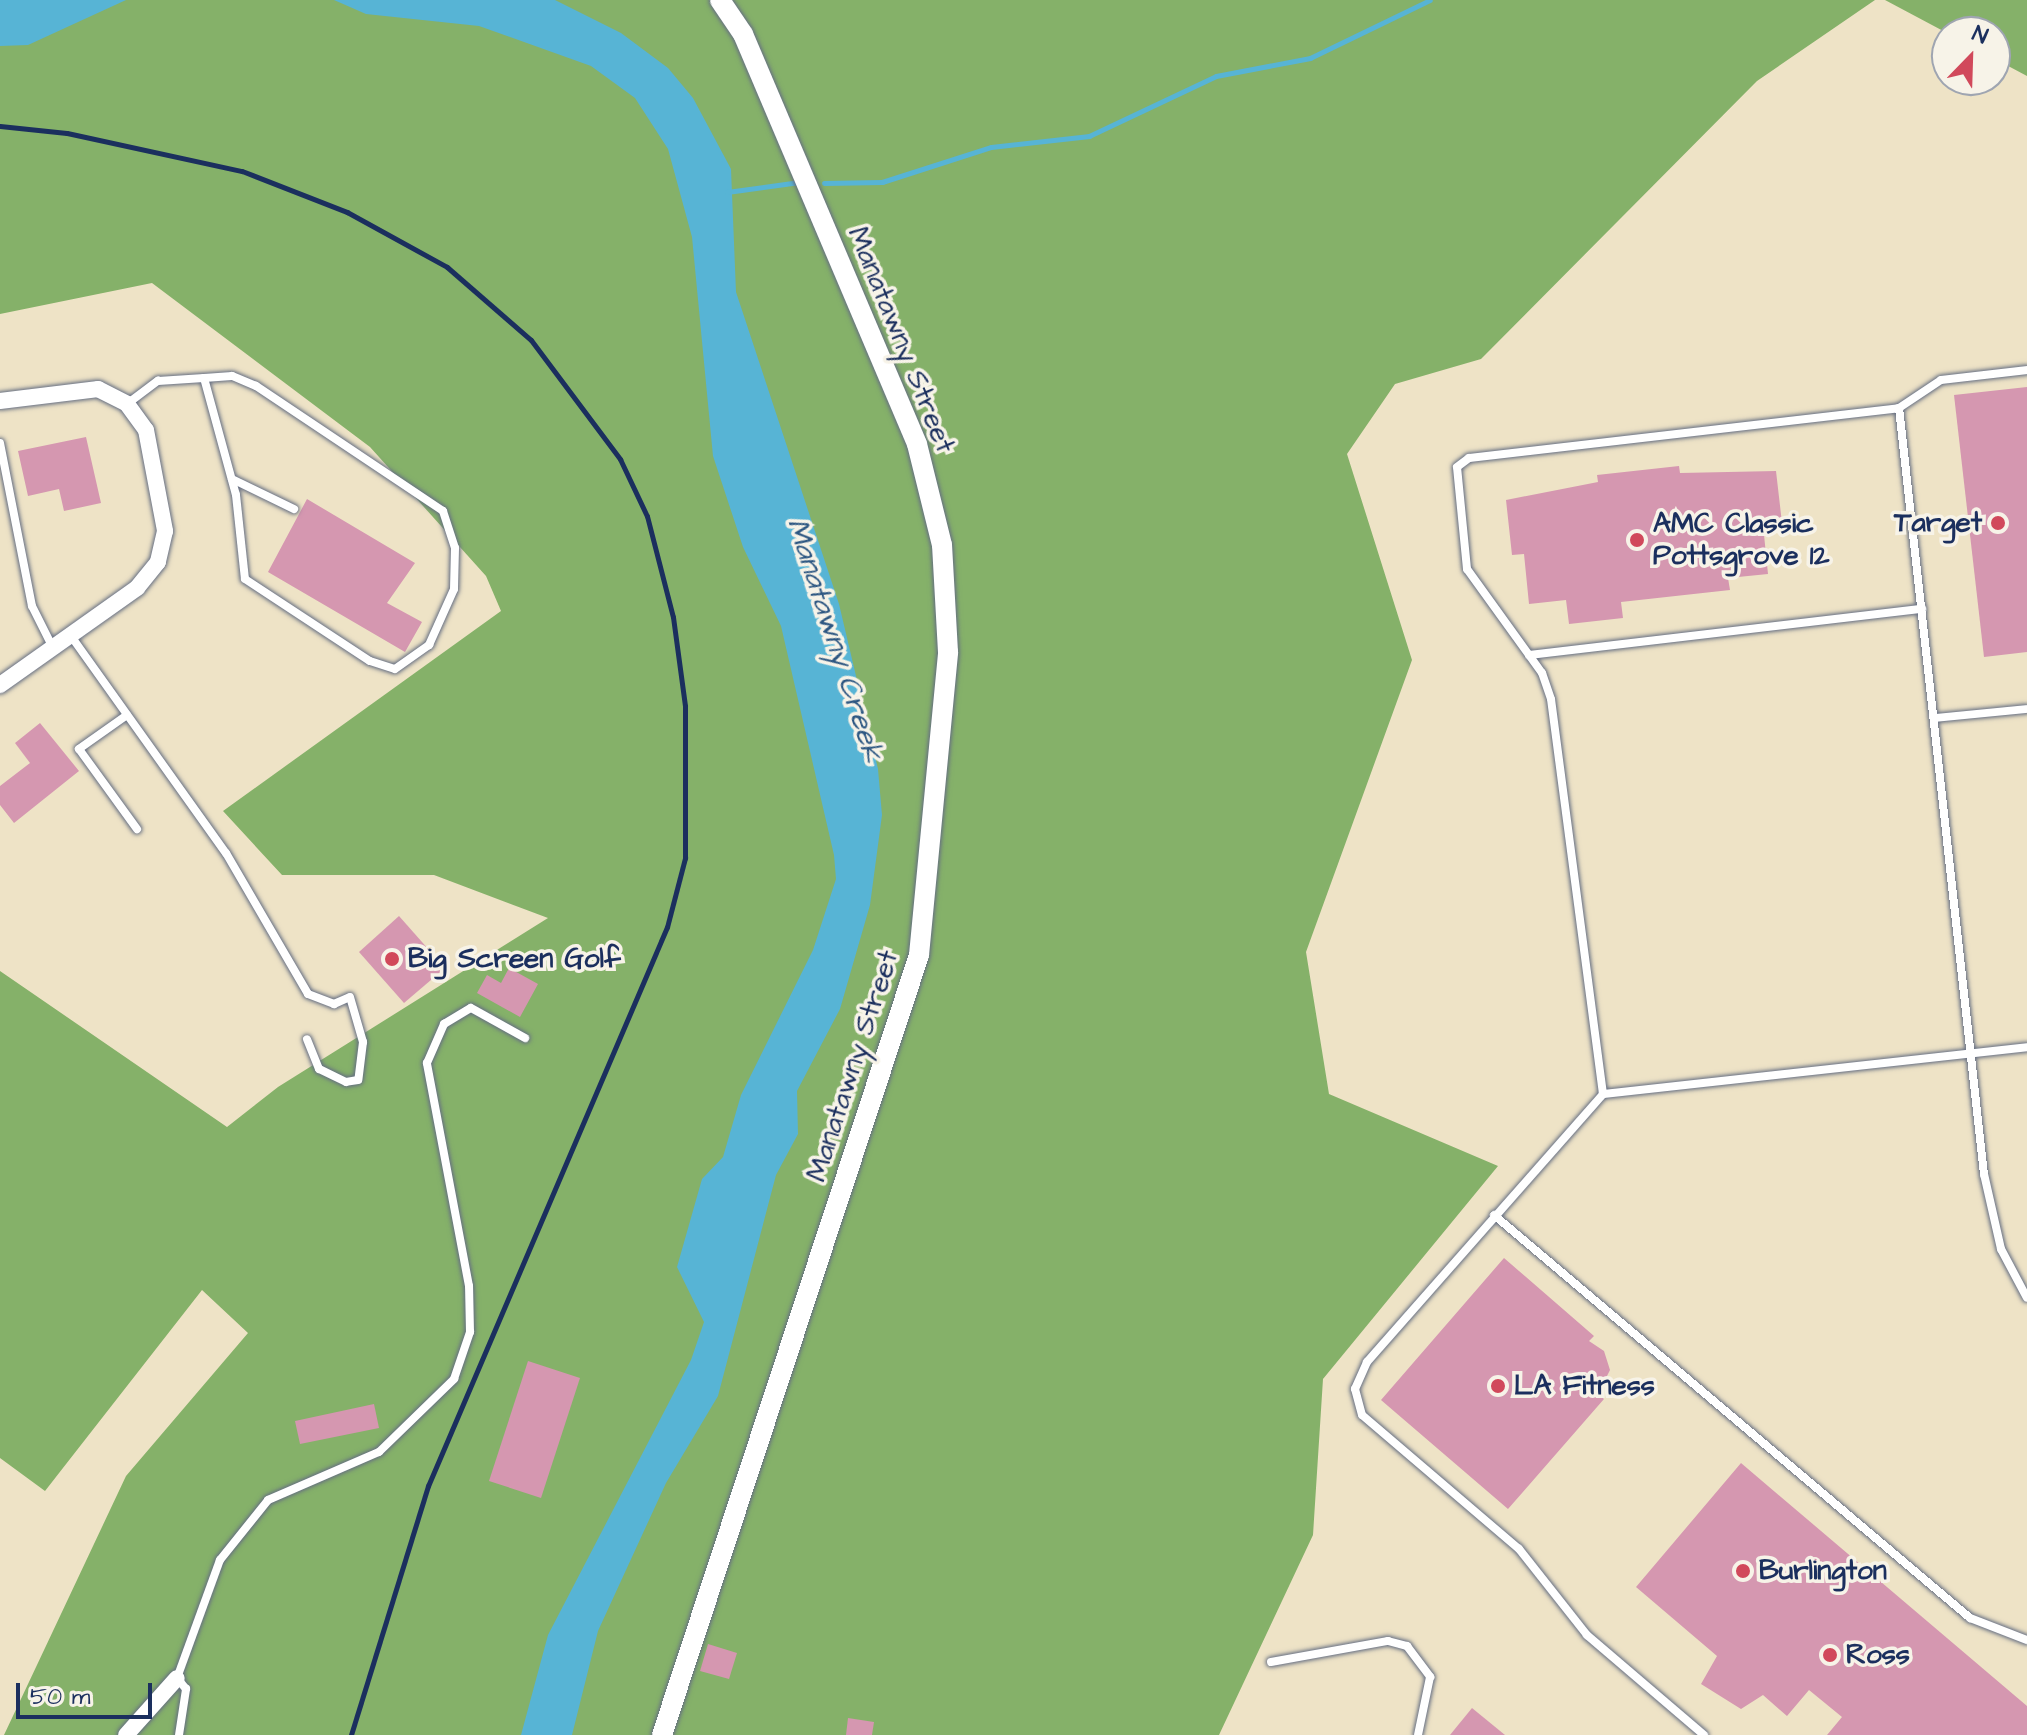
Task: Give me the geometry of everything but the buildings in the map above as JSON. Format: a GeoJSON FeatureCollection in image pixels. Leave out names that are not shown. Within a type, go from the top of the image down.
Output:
{"type":"FeatureCollection","features":[{"type":"Feature","properties":{"kind":"street","name":"Manatawny Street"},"geometry":{"type":"LineString","coordinates":[[662,1735],[919,955],[948,652],[942,545],[917,444],[743,34],[720,0]]}},
{"type":"Feature","properties":{"kind":"street"},"geometry":{"type":"LineString","coordinates":[[0,401],[98,389],[127,404],[146,430],[165,531],[158,562],[137,588],[0,685]]}},
{"type":"Feature","properties":{"kind":"street"},"geometry":{"type":"LineString","coordinates":[[126,1735],[177,1678]]}},
{"type":"Feature","properties":{"kind":"lane"},"geometry":{"type":"LineString","coordinates":[[1603,1094],[1551,699],[1529,655],[1467,569],[1457,467],[1469,458],[1899,408],[1941,380],[2027,370]]}},
{"type":"Feature","properties":{"kind":"lane"},"geometry":{"type":"LineString","coordinates":[[127,404],[158,381],[232,376],[256,386],[443,511],[455,548],[454,589],[429,645],[395,669],[265,598],[245,579],[232,479],[204,378]]}},
{"type":"Feature","properties":{"kind":"lane"},"geometry":{"type":"LineString","coordinates":[[1899,408],[1991,1218],[2017,1283],[2027,1298]]}},
{"type":"Feature","properties":{"kind":"lane"},"geometry":{"type":"LineString","coordinates":[[0,443],[32,606],[53,648]]}},
{"type":"Feature","properties":{"kind":"lane"},"geometry":{"type":"LineString","coordinates":[[232,479],[294,509]]}},
{"type":"Feature","properties":{"kind":"lane"},"geometry":{"type":"LineString","coordinates":[[1529,655],[1922,609]]}},
{"type":"Feature","properties":{"kind":"lane"},"geometry":{"type":"LineString","coordinates":[[70,635],[226,853],[308,994],[324,1003],[350,997],[355,1004],[363,1042],[358,1080],[346,1082],[319,1069],[307,1039]]}},
{"type":"Feature","properties":{"kind":"lane"},"geometry":{"type":"LineString","coordinates":[[1935,718],[2027,709]]}},
{"type":"Feature","properties":{"kind":"lane"},"geometry":{"type":"LineString","coordinates":[[127,715],[79,749],[137,829]]}},
{"type":"Feature","properties":{"kind":"lane"},"geometry":{"type":"LineString","coordinates":[[179,1735],[186,1689],[177,1678],[220,1560],[268,1500],[379,1452],[454,1379],[470,1332],[469,1286],[427,1063],[444,1024],[471,1008],[525,1038]]}},
{"type":"Feature","properties":{"kind":"lane"},"geometry":{"type":"LineString","coordinates":[[1704,1735],[1587,1635],[1519,1549],[1362,1415],[1355,1389],[1367,1362],[1603,1094],[2027,1047]]}},
{"type":"Feature","properties":{"kind":"lane"},"geometry":{"type":"LineString","coordinates":[[1494,1215],[1970,1618],[2027,1640]]}},
{"type":"Feature","properties":{"kind":"lane"},"geometry":{"type":"LineString","coordinates":[[2017,1283],[2027,1279]]}},
{"type":"Feature","properties":{"kind":"lane"},"geometry":{"type":"LineString","coordinates":[[1271,1662],[1388,1641],[1407,1646],[1430,1677],[1418,1735]]}},
{"type":"Feature","properties":{"kind":"green space"},"geometry":{"type":"Polygon","coordinates":[[[0,0],[1875,0],[1757,81],[1481,359],[1395,384],[1347,454],[1412,660],[1306,952],[1329,1094],[1498,1166],[1323,1379],[1313,1535],[1219,1735],[4,1735],[126,1476],[248,1333],[202,1290],[45,1491],[0,1458],[0,971],[227,1127],[278,1087],[548,918],[434,875],[282,875],[223,811],[501,611],[486,576],[370,447],[152,283],[0,314],[0,0]]]}},
{"type":"Feature","properties":{"kind":"green space"},"geometry":{"type":"Polygon","coordinates":[[[1885,0],[2027,0],[2027,76],[2011,68],[2011,16],[1931,16],[1931,24],[1885,0]]]}},
{"type":"Feature","properties":{"kind":"water"},"geometry":{"type":"Polygon","coordinates":[[[0,0],[126,0],[28,45],[0,46],[0,0]]]}},
{"type":"Feature","properties":{"kind":"water","name":"Manatawny Creek"},"geometry":{"type":"Polygon","coordinates":[[[334,0],[555,0],[621,33],[668,68],[693,98],[731,169],[736,292],[839,604],[878,769],[882,815],[870,905],[840,1009],[797,1091],[798,1134],[776,1175],[718,1396],[666,1483],[598,1631],[572,1735],[521,1735],[548,1635],[691,1360],[704,1322],[677,1267],[702,1179],[723,1157],[741,1095],[813,950],[836,879],[834,855],[781,626],[743,547],[713,456],[692,237],[668,149],[635,98],[591,66],[479,26],[366,14],[334,0]]]}},
{"type":"Feature","properties":{"kind":"waterway"},"geometry":{"type":"LineString","coordinates":[[824,183],[882,182],[991,147],[1089,136],[1216,76],[1310,58],[1430,0]]}},
{"type":"Feature","properties":{"kind":"waterway"},"geometry":{"type":"LineString","coordinates":[[727,192],[799,182]]}},
{"type":"Feature","properties":{"kind":"railway"},"geometry":{"type":"LineString","coordinates":[[0,126],[67,133],[242,171],[347,212],[447,267],[531,340],[620,459],[647,516],[673,617],[685,706],[685,858],[667,927],[428,1486],[351,1735]]}},
{"type":"Feature","properties":{"kind":"place","name":"Target"},"geometry":{"type":"Point","coordinates":[1998,523]}},
{"type":"Feature","properties":{"kind":"place","name":"AMC Classic Pottsgrove 12"},"geometry":{"type":"Point","coordinates":[1637,540]}},
{"type":"Feature","properties":{"kind":"place","name":"Big Screen Golf"},"geometry":{"type":"Point","coordinates":[392,959]}},
{"type":"Feature","properties":{"kind":"place","name":"LA Fitness"},"geometry":{"type":"Point","coordinates":[1498,1386]}},
{"type":"Feature","properties":{"kind":"place","name":"Burlington"},"geometry":{"type":"Point","coordinates":[1743,1571]}},
{"type":"Feature","properties":{"kind":"place","name":"Ross"},"geometry":{"type":"Point","coordinates":[1830,1655]}}]}
